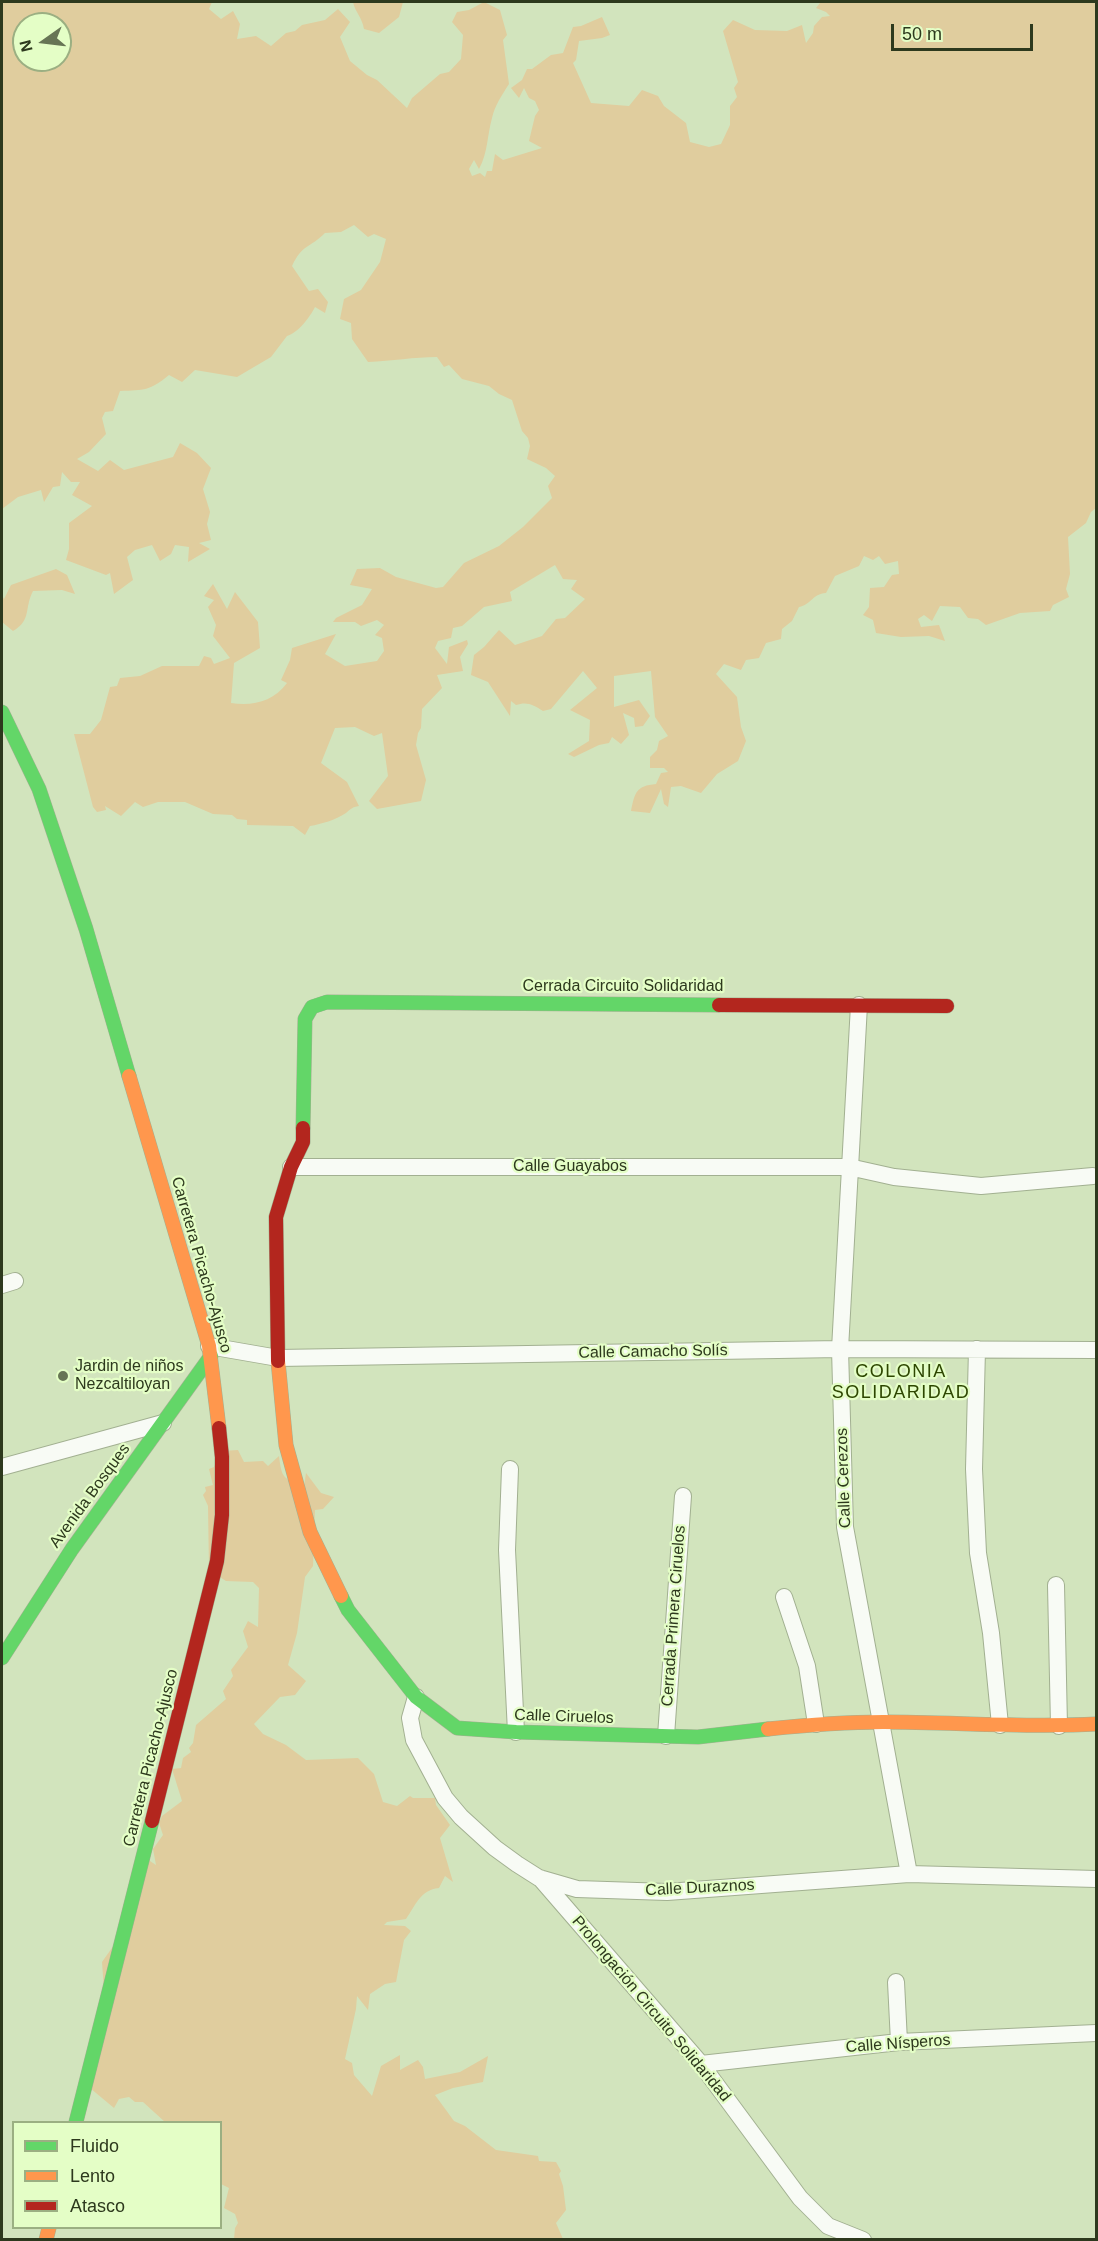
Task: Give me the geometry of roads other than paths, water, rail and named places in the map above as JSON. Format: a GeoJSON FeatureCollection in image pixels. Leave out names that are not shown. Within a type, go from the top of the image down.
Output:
{"type":"FeatureCollection","features":[{"type":"Feature","properties":{"kind":"street","name":"Carretera Picacho-Ajusco"},"geometry":{"type":"LineString","coordinates":[[2,712],[39,789],[86,929],[210,1351],[222,1457],[222,1515],[217,1561],[76,2121]]}},
{"type":"Feature","properties":{"kind":"street","name":"Cerrada Circuito Solidaridad"},"geometry":{"type":"LineString","coordinates":[[305,1019],[312,1007],[327,1002],[947,1006]]}},
{"type":"Feature","properties":{"kind":"street","name":"Calle Cerezos"},"geometry":{"type":"LineString","coordinates":[[859,1005],[840,1349],[845,1527],[909,1874]]}},
{"type":"Feature","properties":{"kind":"street","name":"Calle Ciruelos"},"geometry":{"type":"LineString","coordinates":[[305,1019],[303,1142],[291,1167],[276,1217],[278,1358],[286,1445],[310,1532],[348,1610],[416,1697],[457,1728],[516,1732],[698,1737],[816,1724],[882,1722],[1059,1726],[1096,1724]]}},
{"type":"Feature","properties":{"kind":"street","name":"Calle Guayabos"},"geometry":{"type":"LineString","coordinates":[[291,1167],[849,1167],[894,1177],[981,1186],[1093,1176]]}},
{"type":"Feature","properties":{"kind":"street","name":"Calle Camacho Solís"},"geometry":{"type":"LineString","coordinates":[[210,1351],[278,1358],[840,1349],[977,1349],[1065,1352],[1096,1350]]}},
{"type":"Feature","properties":{"kind":"street"},"geometry":{"type":"LineString","coordinates":[[977,1349],[974,1469],[978,1553],[991,1633],[1000,1725]]}},
{"type":"Feature","properties":{"kind":"street","name":"Avenida Bosques"},"geometry":{"type":"LineString","coordinates":[[2,1658],[72,1549],[163,1423],[210,1351]]}},
{"type":"Feature","properties":{"kind":"street"},"geometry":{"type":"LineString","coordinates":[[2,1467],[163,1423]]}},
{"type":"Feature","properties":{"kind":"street"},"geometry":{"type":"LineString","coordinates":[[510,1468],[507,1550],[516,1732]]}},
{"type":"Feature","properties":{"kind":"street","name":"Cerrada Primera Ciruelos"},"geometry":{"type":"LineString","coordinates":[[666,1736],[683,1496]]}},
{"type":"Feature","properties":{"kind":"street"},"geometry":{"type":"LineString","coordinates":[[1056,1586],[1059,1726]]}},
{"type":"Feature","properties":{"kind":"street"},"geometry":{"type":"LineString","coordinates":[[784,1597],[807,1666],[816,1724]]}},
{"type":"Feature","properties":{"kind":"street","name":"Calle Duraznos"},"geometry":{"type":"LineString","coordinates":[[416,1697],[410,1718],[414,1740],[445,1798],[461,1817],[495,1848],[539,1878],[577,1888],[667,1892],[909,1874],[1096,1879]]}},
{"type":"Feature","properties":{"kind":"street","name":"Prolongación Circuito Solidaridad"},"geometry":{"type":"LineString","coordinates":[[539,1878],[701,2064],[800,2198],[828,2226],[863,2240]]}},
{"type":"Feature","properties":{"kind":"street"},"geometry":{"type":"LineString","coordinates":[[896,1982],[899,2042]]}},
{"type":"Feature","properties":{"kind":"street","name":"Calle Nísperos"},"geometry":{"type":"LineString","coordinates":[[701,2064],[899,2042],[1096,2033]]}},
{"type":"Feature","properties":{"kind":"place","name":"Jardin de niños Nezcaltiloyan"},"geometry":{"type":"Point","coordinates":[63,1376]}},
{"type":"Feature","properties":{"kind":"district","name":"COLONIA SOLIDARIDAD"},"geometry":{"type":"Point","coordinates":[901,1382]}}]}
